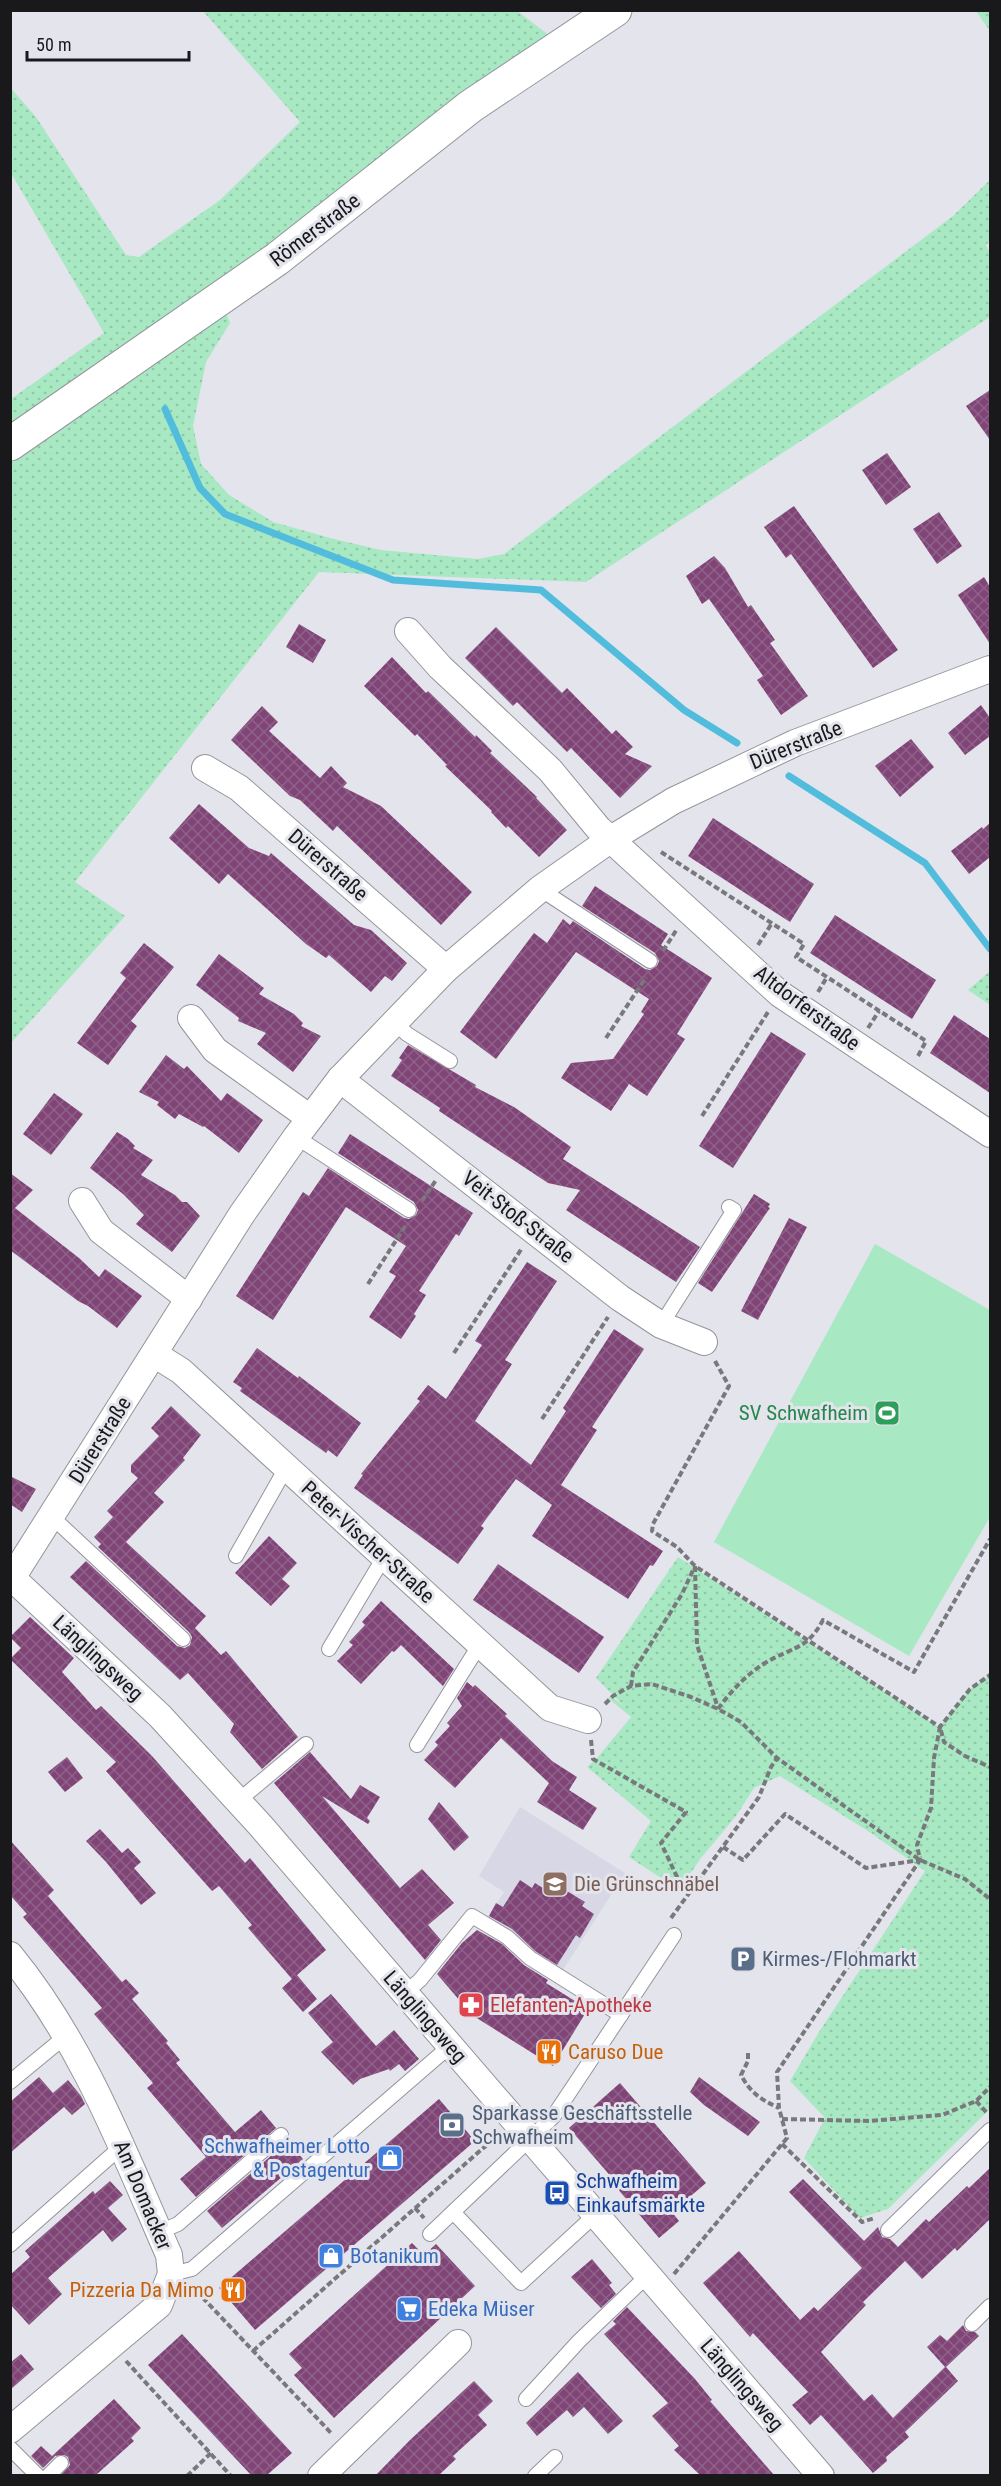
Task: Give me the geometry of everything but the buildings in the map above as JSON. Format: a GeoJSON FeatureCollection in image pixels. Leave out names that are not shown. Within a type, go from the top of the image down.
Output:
{"type":"FeatureCollection","features":[{"type":"Feature","properties":{"kind":"street","name":"Römerstraße"},"geometry":{"type":"LineString","coordinates":[[10,444],[277,259],[471,106],[615,10]]}},
{"type":"Feature","properties":{"kind":"street"},"geometry":{"type":"LineString","coordinates":[[408,631],[440,668],[550,770],[598,828],[610,839]]}},
{"type":"Feature","properties":{"kind":"street","name":"Dürerstraße"},"geometry":{"type":"LineString","coordinates":[[11,1578],[242,1214],[303,1128],[340,1079],[446,969],[540,889],[610,839],[673,801],[795,743],[990,669]]}},
{"type":"Feature","properties":{"kind":"street","name":"Dürerstraße"},"geometry":{"type":"LineString","coordinates":[[205,768],[239,788],[446,969]]}},
{"type":"Feature","properties":{"kind":"street","name":"Altdorferstraße"},"geometry":{"type":"LineString","coordinates":[[610,839],[780,994],[908,1076],[990,1134]]}},
{"type":"Feature","properties":{"kind":"street"},"geometry":{"type":"LineString","coordinates":[[191,1018],[215,1050],[303,1128]]}},
{"type":"Feature","properties":{"kind":"street","name":"Veit-Stoß-Straße"},"geometry":{"type":"LineString","coordinates":[[340,1079],[620,1298],[661,1325],[704,1342]]}},
{"type":"Feature","properties":{"kind":"street"},"geometry":{"type":"LineString","coordinates":[[82,1201],[101,1231],[189,1299]]}},
{"type":"Feature","properties":{"kind":"street","name":"Peter-Vischer-Straße"},"geometry":{"type":"LineString","coordinates":[[154,1354],[181,1371],[550,1708],[588,1720]]}},
{"type":"Feature","properties":{"kind":"street","name":"Länglingsweg"},"geometry":{"type":"LineString","coordinates":[[11,1578],[160,1716],[238,1801],[821,2475]]}},
{"type":"Feature","properties":{"kind":"street","name":"Am Domacker"},"geometry":{"type":"LineString","coordinates":[[10,1955],[67,2035],[100,2096],[169,2255],[170,2280]]}},
{"type":"Feature","properties":{"kind":"street"},"geometry":{"type":"LineString","coordinates":[[10,2430],[159,2305],[170,2280]]}},
{"type":"Feature","properties":{"kind":"street"},"geometry":{"type":"LineString","coordinates":[[321,2475],[458,2343]]}},
{"type":"Feature","properties":{"kind":"lane"},"geometry":{"type":"LineString","coordinates":[[540,889],[650,961]]}},
{"type":"Feature","properties":{"kind":"lane"},"geometry":{"type":"LineString","coordinates":[[394,1022],[407,1034],[450,1061]]}},
{"type":"Feature","properties":{"kind":"lane"},"geometry":{"type":"LineString","coordinates":[[303,1128],[410,1210]]}},
{"type":"Feature","properties":{"kind":"lane"},"geometry":{"type":"LineString","coordinates":[[661,1325],[734,1210],[729,1207]]}},
{"type":"Feature","properties":{"kind":"lane"},"geometry":{"type":"LineString","coordinates":[[236,1556],[286,1468]]}},
{"type":"Feature","properties":{"kind":"lane"},"geometry":{"type":"LineString","coordinates":[[51,1516],[183,1639]]}},
{"type":"Feature","properties":{"kind":"lane"},"geometry":{"type":"LineString","coordinates":[[329,1648],[384,1557]]}},
{"type":"Feature","properties":{"kind":"lane"},"geometry":{"type":"LineString","coordinates":[[417,1744],[480,1644]]}},
{"type":"Feature","properties":{"kind":"lane"},"geometry":{"type":"LineString","coordinates":[[238,1801],[306,1744]]}},
{"type":"Feature","properties":{"kind":"lane"},"geometry":{"type":"LineString","coordinates":[[405,1993],[420,1980],[472,1916],[507,1937],[530,1958],[621,2015]]}},
{"type":"Feature","properties":{"kind":"lane"},"geometry":{"type":"LineString","coordinates":[[430,2234],[453,2212],[522,2130],[553,2117],[674,1935]]}},
{"type":"Feature","properties":{"kind":"lane"},"geometry":{"type":"LineString","coordinates":[[10,2082],[67,2035]]}},
{"type":"Feature","properties":{"kind":"lane"},"geometry":{"type":"LineString","coordinates":[[170,2280],[192,2269],[450,2046]]}},
{"type":"Feature","properties":{"kind":"lane"},"geometry":{"type":"LineString","coordinates":[[892,2226],[990,2130]]}},
{"type":"Feature","properties":{"kind":"lane"},"geometry":{"type":"LineString","coordinates":[[159,2232],[178,2224],[281,2135]]}},
{"type":"Feature","properties":{"kind":"lane"},"geometry":{"type":"LineString","coordinates":[[10,2245],[122,2146]]}},
{"type":"Feature","properties":{"kind":"lane"},"geometry":{"type":"LineString","coordinates":[[453,2212],[521,2283],[594,2215]]}},
{"type":"Feature","properties":{"kind":"lane"},"geometry":{"type":"LineString","coordinates":[[526,2399],[579,2341],[647,2276]]}},
{"type":"Feature","properties":{"kind":"lane"},"geometry":{"type":"LineString","coordinates":[[972,2324],[990,2306]]}},
{"type":"Feature","properties":{"kind":"lane"},"geometry":{"type":"LineString","coordinates":[[10,2448],[38,2475]]}},
{"type":"Feature","properties":{"kind":"lane"},"geometry":{"type":"LineString","coordinates":[[535,2475],[555,2457]]}},
{"type":"Feature","properties":{"kind":"lane"},"geometry":{"type":"LineString","coordinates":[[48,2475],[61,2463]]}},
{"type":"Feature","properties":{"kind":"path"},"geometry":{"type":"LineString","coordinates":[[660,851],[804,944],[796,957],[926,1041],[915,1057],[908,1076]]}},
{"type":"Feature","properties":{"kind":"path"},"geometry":{"type":"LineString","coordinates":[[702,1116],[780,994]]}},
{"type":"Feature","properties":{"kind":"path"},"geometry":{"type":"LineString","coordinates":[[454,1353],[534,1230]]}},
{"type":"Feature","properties":{"kind":"path"},"geometry":{"type":"LineString","coordinates":[[542,1419],[620,1298]]}},
{"type":"Feature","properties":{"kind":"path"},"geometry":{"type":"LineString","coordinates":[[704,1342],[729,1386],[652,1524],[652,1531],[677,1547],[695,1566],[939,1727],[944,1742],[965,1756],[990,1767]]}},
{"type":"Feature","properties":{"kind":"path"},"geometry":{"type":"LineString","coordinates":[[718,1709],[731,1691],[748,1675],[809,1641],[824,1620],[914,1672],[990,1539]]}},
{"type":"Feature","properties":{"kind":"path"},"geometry":{"type":"LineString","coordinates":[[631,1686],[633,1672],[682,1594],[695,1566]]}},
{"type":"Feature","properties":{"kind":"path"},"geometry":{"type":"LineString","coordinates":[[695,1566],[697,1645],[718,1709]]}},
{"type":"Feature","properties":{"kind":"path"},"geometry":{"type":"LineString","coordinates":[[678,2270],[787,2138],[779,2108],[777,2072],[920,1860],[917,1845],[931,1808],[934,1758],[939,1727],[970,1689],[990,1675]]}},
{"type":"Feature","properties":{"kind":"path"},"geometry":{"type":"LineString","coordinates":[[690,1890],[678,1879],[661,1843],[686,1812],[593,1760],[588,1720],[613,1696],[631,1686],[652,1684],[691,1696],[741,1722],[777,1758],[920,1860],[965,1879],[990,1899]]}},
{"type":"Feature","properties":{"kind":"path"},"geometry":{"type":"LineString","coordinates":[[671,1918],[759,1797],[777,1758]]}},
{"type":"Feature","properties":{"kind":"path"},"geometry":{"type":"LineString","coordinates":[[723,1847],[743,1860],[785,1814],[866,1868],[920,1860]]}},
{"type":"Feature","properties":{"kind":"path"},"geometry":{"type":"LineString","coordinates":[[748,2053],[748,2061],[741,2074],[747,2086],[761,2100],[779,2108]]}},
{"type":"Feature","properties":{"kind":"path"},"geometry":{"type":"LineString","coordinates":[[782,2118],[869,2121],[942,2115],[976,2101],[990,2087]]}},
{"type":"Feature","properties":{"kind":"path"},"geometry":{"type":"LineString","coordinates":[[976,2101],[990,2116]]}},
{"type":"Feature","properties":{"kind":"path"},"geometry":{"type":"LineString","coordinates":[[253,2351],[522,2130]]}},
{"type":"Feature","properties":{"kind":"path"},"geometry":{"type":"LineString","coordinates":[[782,2144],[862,2222],[887,2212],[892,2226]]}},
{"type":"Feature","properties":{"kind":"path"},"geometry":{"type":"LineString","coordinates":[[170,2280],[188,2287],[203,2298],[347,2450]]}},
{"type":"Feature","properties":{"kind":"path"},"geometry":{"type":"LineString","coordinates":[[113,2345],[231,2475]]}},
{"type":"Feature","properties":{"kind":"path"},"geometry":{"type":"LineString","coordinates":[[187,2475],[211,2453]]}},
{"type":"Feature","properties":{"kind":"shaded area","name":"Die Grünschnäbel"},"geometry":{"type":"Polygon","coordinates":[[[520,1807],[625,1873],[563,1970],[535,1953],[537,1950],[487,1918],[504,1892],[479,1876],[520,1807]]]}},
{"type":"Feature","properties":{"kind":"green space"},"geometry":{"type":"Polygon","coordinates":[[[203,11],[517,11],[554,39],[11,433],[11,399],[104,333],[11,173],[10,87],[36,117],[126,255],[139,257],[220,200],[300,122],[203,11]]]}},
{"type":"Feature","properties":{"kind":"green space"},"geometry":{"type":"Polygon","coordinates":[[[976,11],[990,11],[990,31],[976,11]]]}},
{"type":"Feature","properties":{"kind":"green space"},"geometry":{"type":"Polygon","coordinates":[[[990,180],[990,241],[986,245],[990,252],[990,317],[586,582],[319,572],[75,882],[125,916],[11,1043],[11,459],[224,308],[230,323],[206,362],[193,426],[201,464],[229,495],[273,522],[381,550],[478,559],[504,554],[953,216],[990,180]]]}},
{"type":"Feature","properties":{"kind":"green space"},"geometry":{"type":"Polygon","coordinates":[[[990,971],[990,1005],[968,990],[990,971]]]}},
{"type":"Feature","properties":{"kind":"green space","name":"SV Schwafheim"},"geometry":{"type":"Polygon","coordinates":[[[875,1244],[990,1310],[990,1517],[909,1656],[714,1542],[875,1244]]]}},
{"type":"Feature","properties":{"kind":"green space"},"geometry":{"type":"Polygon","coordinates":[[[678,1557],[939,1727],[970,1689],[990,1675],[990,2109],[888,2209],[860,2218],[804,2158],[825,2118],[790,2081],[819,2032],[925,1871],[871,1833],[780,1776],[754,1788],[736,1816],[701,1858],[679,1890],[629,1857],[651,1821],[587,1767],[631,1717],[608,1698],[611,1696],[624,1706],[596,1678],[678,1557]]]}},
{"type":"Feature","properties":{"kind":"waterway"},"geometry":{"type":"LineString","coordinates":[[165,409],[200,488],[225,514],[393,580],[541,590],[684,710],[737,743]]}},
{"type":"Feature","properties":{"kind":"waterway"},"geometry":{"type":"LineString","coordinates":[[789,776],[925,863],[990,949]]}},
{"type":"Feature","properties":{"kind":"place","name":"SV Schwafheim"},"geometry":{"type":"Point","coordinates":[887,1413]}},
{"type":"Feature","properties":{"kind":"place","name":"Die Grünschnäbel"},"geometry":{"type":"Point","coordinates":[555,1884]}},
{"type":"Feature","properties":{"kind":"place","name":"Kirmes-/Flohmarkt"},"geometry":{"type":"Point","coordinates":[743,1959]}},
{"type":"Feature","properties":{"kind":"place","name":"Elefanten-Apotheke"},"geometry":{"type":"Point","coordinates":[471,2005]}},
{"type":"Feature","properties":{"kind":"place","name":"Caruso Due"},"geometry":{"type":"Point","coordinates":[549,2052]}},
{"type":"Feature","properties":{"kind":"place","name":"Sparkasse Geschäftsstelle Schwafheim"},"geometry":{"type":"Point","coordinates":[452,2125]}},
{"type":"Feature","properties":{"kind":"place","name":"Schwafheimer Lotto & Postagentur"},"geometry":{"type":"Point","coordinates":[390,2158]}},
{"type":"Feature","properties":{"kind":"place","name":"Schwafheim Einkaufsmärkte"},"geometry":{"type":"Point","coordinates":[557,2193]}},
{"type":"Feature","properties":{"kind":"place","name":"Botanikum"},"geometry":{"type":"Point","coordinates":[331,2256]}},
{"type":"Feature","properties":{"kind":"place","name":"Pizzeria Da Mimo"},"geometry":{"type":"Point","coordinates":[233,2290]}},
{"type":"Feature","properties":{"kind":"place","name":"Edeka Müser"},"geometry":{"type":"Point","coordinates":[409,2309]}}]}
